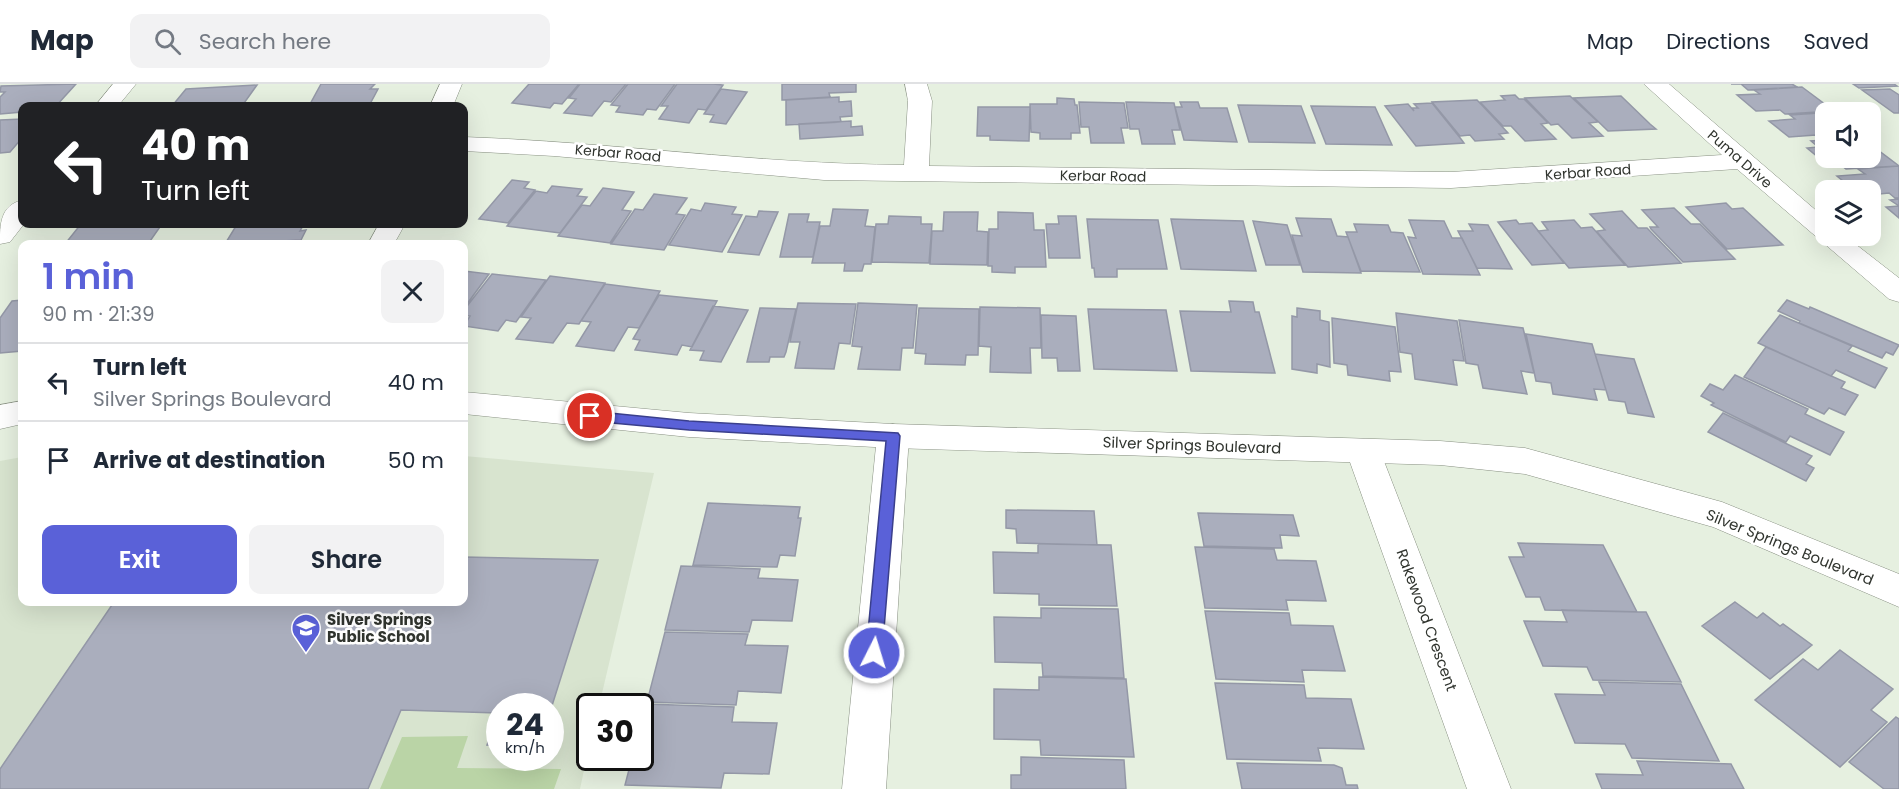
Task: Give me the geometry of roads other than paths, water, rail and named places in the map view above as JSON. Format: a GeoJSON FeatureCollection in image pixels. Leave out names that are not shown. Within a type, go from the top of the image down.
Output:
{"type":"FeatureCollection","features":[{"type":"Feature","properties":{"kind":"street"},"geometry":{"type":"LineString","coordinates":[[109,102],[125,84]]}},
{"type":"Feature","properties":{"kind":"street"},"geometry":{"type":"LineString","coordinates":[[444,102],[451,84]]}},
{"type":"Feature","properties":{"kind":"street"},"geometry":{"type":"LineString","coordinates":[[916,84],[920,101],[916,172]]}},
{"type":"Feature","properties":{"kind":"street","name":"Puma Drive"},"geometry":{"type":"LineString","coordinates":[[1655,84],[1815,224]]}},
{"type":"Feature","properties":{"kind":"street","name":"Kerbar Road"},"geometry":{"type":"LineString","coordinates":[[468,144],[539,146],[824,172],[1451,180],[1742,161]]}},
{"type":"Feature","properties":{"kind":"street"},"geometry":{"type":"LineString","coordinates":[[0,236],[18,213]]}},
{"type":"Feature","properties":{"kind":"street","name":"Puma Drive"},"geometry":{"type":"LineString","coordinates":[[1842,246],[1899,293]]}},
{"type":"Feature","properties":{"kind":"street","name":"Silver Springs Boulevard"},"geometry":{"type":"LineString","coordinates":[[468,403],[689,425],[893,436],[1440,453],[1525,461],[1722,516],[1899,591]]}},
{"type":"Feature","properties":{"kind":"street"},"geometry":{"type":"LineString","coordinates":[[0,417],[18,414]]}},
{"type":"Feature","properties":{"kind":"street"},"geometry":{"type":"LineString","coordinates":[[864,789],[893,436]]}},
{"type":"Feature","properties":{"kind":"street","name":"Rakewood Crescent"},"geometry":{"type":"LineString","coordinates":[[1363,451],[1490,789]]}},
{"type":"Feature","properties":{"kind":"place","name":"Silver Springs Public School"},"geometry":{"type":"Point","coordinates":[306,654]}}]}
